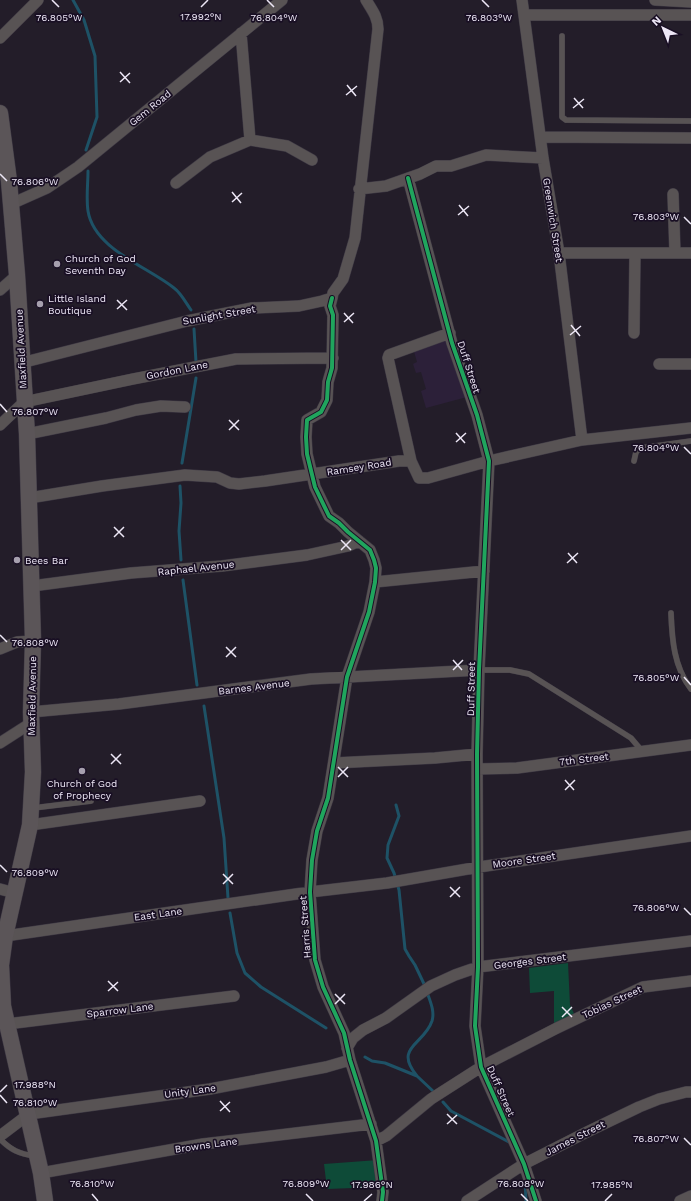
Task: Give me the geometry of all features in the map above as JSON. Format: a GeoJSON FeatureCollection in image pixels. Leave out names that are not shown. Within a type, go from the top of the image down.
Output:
{"type":"FeatureCollection","features":[{"type":"Feature","properties":{"kind":"main road","name":"Maxfield Avenue"},"geometry":{"type":"LineString","coordinates":[[0,114],[4,184],[11,204],[17,275],[29,498],[33,641],[31,718],[33,772],[30,826],[7,891],[5,936],[1,965],[1,1007],[7,1024],[29,1114],[38,1156],[45,1201]]}},
{"type":"Feature","properties":{"kind":"street"},"geometry":{"type":"LineString","coordinates":[[0,38],[38,0]]}},
{"type":"Feature","properties":{"kind":"street","name":"Gem Road"},"geometry":{"type":"LineString","coordinates":[[11,204],[48,188],[78,167],[282,0]]}},
{"type":"Feature","properties":{"kind":"street"},"geometry":{"type":"LineString","coordinates":[[333,358],[333,315],[330,306],[333,293],[343,279],[355,238],[359,189],[369,118],[378,29],[376,16],[366,0]]}},
{"type":"Feature","properties":{"kind":"street","name":"Greenwich Street"},"geometry":{"type":"LineString","coordinates":[[522,0],[542,137],[543,158],[559,253],[582,440]]}},
{"type":"Feature","properties":{"kind":"street"},"geometry":{"type":"LineString","coordinates":[[656,0],[691,2]]}},
{"type":"Feature","properties":{"kind":"street"},"geometry":{"type":"LineString","coordinates":[[525,15],[691,15]]}},
{"type":"Feature","properties":{"kind":"street"},"geometry":{"type":"LineString","coordinates":[[241,33],[250,140]]}},
{"type":"Feature","properties":{"kind":"street"},"geometry":{"type":"LineString","coordinates":[[542,137],[691,138]]}},
{"type":"Feature","properties":{"kind":"street"},"geometry":{"type":"LineString","coordinates":[[176,183],[210,157],[250,140],[287,146],[312,160]]}},
{"type":"Feature","properties":{"kind":"street"},"geometry":{"type":"LineString","coordinates":[[359,189],[386,186],[420,174],[436,166],[450,166],[486,155],[543,158]]}},
{"type":"Feature","properties":{"kind":"street","name":"Duff Street"},"geometry":{"type":"LineString","coordinates":[[408,178],[450,333],[477,415],[489,461],[479,670],[477,754],[479,867],[478,967],[475,1026],[481,1067],[524,1164],[536,1201]]}},
{"type":"Feature","properties":{"kind":"street"},"geometry":{"type":"LineString","coordinates":[[673,194],[675,253]]}},
{"type":"Feature","properties":{"kind":"street"},"geometry":{"type":"LineString","coordinates":[[559,253],[691,253]]}},
{"type":"Feature","properties":{"kind":"street"},"geometry":{"type":"LineString","coordinates":[[634,334],[635,253]]}},
{"type":"Feature","properties":{"kind":"street"},"geometry":{"type":"LineString","coordinates":[[0,290],[17,275]]}},
{"type":"Feature","properties":{"kind":"street","name":"Sunlight Street"},"geometry":{"type":"LineString","coordinates":[[21,363],[187,321],[252,308],[299,306],[332,298]]}},
{"type":"Feature","properties":{"kind":"street"},"geometry":{"type":"LineString","coordinates":[[450,333],[388,356],[411,461],[419,478],[428,478],[489,461],[582,440],[691,428]]}},
{"type":"Feature","properties":{"kind":"street","name":"Gordon Lane"},"geometry":{"type":"LineString","coordinates":[[24,402],[236,359],[333,358]]}},
{"type":"Feature","properties":{"kind":"street","name":"Harris Street"},"geometry":{"type":"LineString","coordinates":[[333,358],[328,382],[327,400],[321,412],[307,420],[307,454],[315,487],[329,516],[339,522],[348,532],[370,550],[376,568],[376,582],[369,612],[347,676],[328,798],[317,831],[312,860],[310,892],[315,960],[323,987],[344,1033],[350,1060],[376,1141],[383,1192],[382,1201]]}},
{"type":"Feature","properties":{"kind":"street"},"geometry":{"type":"LineString","coordinates":[[659,364],[691,364]]}},
{"type":"Feature","properties":{"kind":"street"},"geometry":{"type":"LineString","coordinates":[[0,424],[24,402]]}},
{"type":"Feature","properties":{"kind":"street"},"geometry":{"type":"LineString","coordinates":[[26,434],[106,418],[136,410],[162,406],[185,407]]}},
{"type":"Feature","properties":{"kind":"street","name":"Ramsey Road"},"geometry":{"type":"LineString","coordinates":[[29,498],[102,486],[185,475],[217,477],[230,484],[240,484],[399,461],[411,461]]}},
{"type":"Feature","properties":{"kind":"street","name":"Raphael Avenue"},"geometry":{"type":"LineString","coordinates":[[32,586],[131,573],[222,566],[307,555],[348,546],[358,541]]}},
{"type":"Feature","properties":{"kind":"street"},"geometry":{"type":"LineString","coordinates":[[376,582],[484,571]]}},
{"type":"Feature","properties":{"kind":"street"},"geometry":{"type":"LineString","coordinates":[[0,649],[17,642],[33,641]]}},
{"type":"Feature","properties":{"kind":"street","name":"Barnes Avenue"},"geometry":{"type":"LineString","coordinates":[[31,718],[119,704],[311,679],[479,670]]}},
{"type":"Feature","properties":{"kind":"street"},"geometry":{"type":"LineString","coordinates":[[0,743],[31,718]]}},
{"type":"Feature","properties":{"kind":"street","name":"7th Street"},"geometry":{"type":"LineString","coordinates":[[477,769],[517,768],[691,745]]}},
{"type":"Feature","properties":{"kind":"street"},"geometry":{"type":"LineString","coordinates":[[334,763],[435,758],[477,754]]}},
{"type":"Feature","properties":{"kind":"street"},"geometry":{"type":"LineString","coordinates":[[30,826],[200,800]]}},
{"type":"Feature","properties":{"kind":"street","name":"Moore Street"},"geometry":{"type":"LineString","coordinates":[[310,892],[396,881],[479,867],[691,836]]}},
{"type":"Feature","properties":{"kind":"street","name":"East Lane"},"geometry":{"type":"LineString","coordinates":[[5,936],[310,892]]}},
{"type":"Feature","properties":{"kind":"street","name":"Georges Street"},"geometry":{"type":"LineString","coordinates":[[347,1048],[353,1038],[363,1030],[386,1018],[426,989],[455,975],[478,967],[691,942]]}},
{"type":"Feature","properties":{"kind":"street","name":"Tobias Street"},"geometry":{"type":"LineString","coordinates":[[376,1141],[386,1136],[431,1099],[481,1067],[557,1028],[644,987],[691,981]]}},
{"type":"Feature","properties":{"kind":"street","name":"Sparrow Lane"},"geometry":{"type":"LineString","coordinates":[[7,1024],[234,996]]}},
{"type":"Feature","properties":{"kind":"street","name":"Unity Lane"},"geometry":{"type":"LineString","coordinates":[[29,1114],[210,1089],[326,1068],[350,1060]]}},
{"type":"Feature","properties":{"kind":"street","name":"James Street"},"geometry":{"type":"LineString","coordinates":[[468,1201],[524,1164],[638,1107],[659,1099],[691,1092]]}},
{"type":"Feature","properties":{"kind":"street"},"geometry":{"type":"LineString","coordinates":[[0,1138],[29,1114]]}},
{"type":"Feature","properties":{"kind":"street","name":"Browns Lane"},"geometry":{"type":"LineString","coordinates":[[41,1173],[203,1144],[371,1124]]}},
{"type":"Feature","properties":{"kind":"street"},"geometry":{"type":"LineString","coordinates":[[680,1201],[691,1196]]}},
{"type":"Feature","properties":{"kind":"lane"},"geometry":{"type":"LineString","coordinates":[[562,36],[562,117],[566,120],[691,121]]}},
{"type":"Feature","properties":{"kind":"lane"},"geometry":{"type":"LineString","coordinates":[[634,461],[636,452],[641,448],[691,441]]}},
{"type":"Feature","properties":{"kind":"lane"},"geometry":{"type":"LineString","coordinates":[[671,613],[675,656],[684,680],[691,689]]}},
{"type":"Feature","properties":{"kind":"lane"},"geometry":{"type":"LineString","coordinates":[[479,670],[510,670],[529,674],[631,738],[642,752]]}},
{"type":"Feature","properties":{"kind":"lane"},"geometry":{"type":"LineString","coordinates":[[31,808],[91,801]]}},
{"type":"Feature","properties":{"kind":"lane"},"geometry":{"type":"LineString","coordinates":[[0,1138],[10,1148],[26,1154],[38,1156]]}},
{"type":"Feature","properties":{"kind":"shaded area"},"geometry":{"type":"Polygon","coordinates":[[[451,337],[467,397],[426,408],[421,391],[426,389],[421,372],[416,373],[413,364],[417,362],[413,348],[451,337]]]}},
{"type":"Feature","properties":{"kind":"green space"},"geometry":{"type":"Polygon","coordinates":[[[568,963],[570,1005],[576,1018],[554,1030],[554,991],[530,993],[529,968],[568,963]]]}},
{"type":"Feature","properties":{"kind":"green space"},"geometry":{"type":"Polygon","coordinates":[[[378,1160],[380,1187],[327,1189],[324,1164],[378,1160]]]}},
{"type":"Feature","properties":{"kind":"waterway"},"geometry":{"type":"LineString","coordinates":[[73,0],[84,20],[95,56],[97,117],[86,150]]}},
{"type":"Feature","properties":{"kind":"waterway"},"geometry":{"type":"LineString","coordinates":[[88,171],[88,211],[92,224],[100,236],[111,247],[177,290],[191,310]]}},
{"type":"Feature","properties":{"kind":"waterway"},"geometry":{"type":"LineString","coordinates":[[194,329],[196,362]]}},
{"type":"Feature","properties":{"kind":"waterway"},"geometry":{"type":"LineString","coordinates":[[182,463],[196,378]]}},
{"type":"Feature","properties":{"kind":"waterway"},"geometry":{"type":"LineString","coordinates":[[180,486],[181,503],[179,531],[181,560]]}},
{"type":"Feature","properties":{"kind":"waterway"},"geometry":{"type":"LineString","coordinates":[[183,580],[197,685]]}},
{"type":"Feature","properties":{"kind":"waterway"},"geometry":{"type":"LineString","coordinates":[[204,706],[224,838],[228,898]]}},
{"type":"Feature","properties":{"kind":"waterway"},"geometry":{"type":"LineString","coordinates":[[396,805],[399,816],[388,845],[387,858],[394,873],[399,890],[405,949],[425,986]]}},
{"type":"Feature","properties":{"kind":"waterway"},"geometry":{"type":"LineString","coordinates":[[230,913],[237,953],[245,973],[261,987],[326,1028]]}},
{"type":"Feature","properties":{"kind":"waterway"},"geometry":{"type":"LineString","coordinates":[[417,1076],[410,1066],[408,1059],[409,1052],[412,1047],[423,1036],[432,1021],[433,1010],[427,992]]}},
{"type":"Feature","properties":{"kind":"waterway"},"geometry":{"type":"LineString","coordinates":[[365,1057],[372,1061],[385,1063],[417,1076],[434,1092]]}},
{"type":"Feature","properties":{"kind":"waterway"},"geometry":{"type":"LineString","coordinates":[[443,1102],[451,1111],[511,1143]]}},
{"type":"Feature","properties":{"kind":"waterway"},"geometry":{"type":"LineString","coordinates":[[525,1181],[526,1201]]}},
{"type":"Feature","properties":{"kind":"cycle path"},"geometry":{"type":"LineString","coordinates":[[408,178],[452,343],[477,415],[489,461],[479,670],[477,754],[478,967],[475,1026],[481,1067],[524,1164],[536,1201]]}},
{"type":"Feature","properties":{"kind":"cycle path"},"geometry":{"type":"LineString","coordinates":[[332,298],[330,306],[333,315],[332,368],[328,382],[327,400],[321,412],[307,420],[307,454],[315,487],[329,516],[370,550],[376,568],[375,582],[369,612],[347,677],[328,798],[317,831],[312,860],[310,892],[315,960],[323,987],[344,1033],[350,1060],[376,1141],[383,1192],[382,1201]]}},
{"type":"Feature","properties":{"kind":"place","name":"Church of God Seventh Day"},"geometry":{"type":"Point","coordinates":[57,264]}},
{"type":"Feature","properties":{"kind":"place","name":"Little Island Boutique"},"geometry":{"type":"Point","coordinates":[40,304]}},
{"type":"Feature","properties":{"kind":"place","name":"Bees Bar"},"geometry":{"type":"Point","coordinates":[17,560]}},
{"type":"Feature","properties":{"kind":"place","name":"Church of God of Prophecy"},"geometry":{"type":"Point","coordinates":[82,771]}}]}
